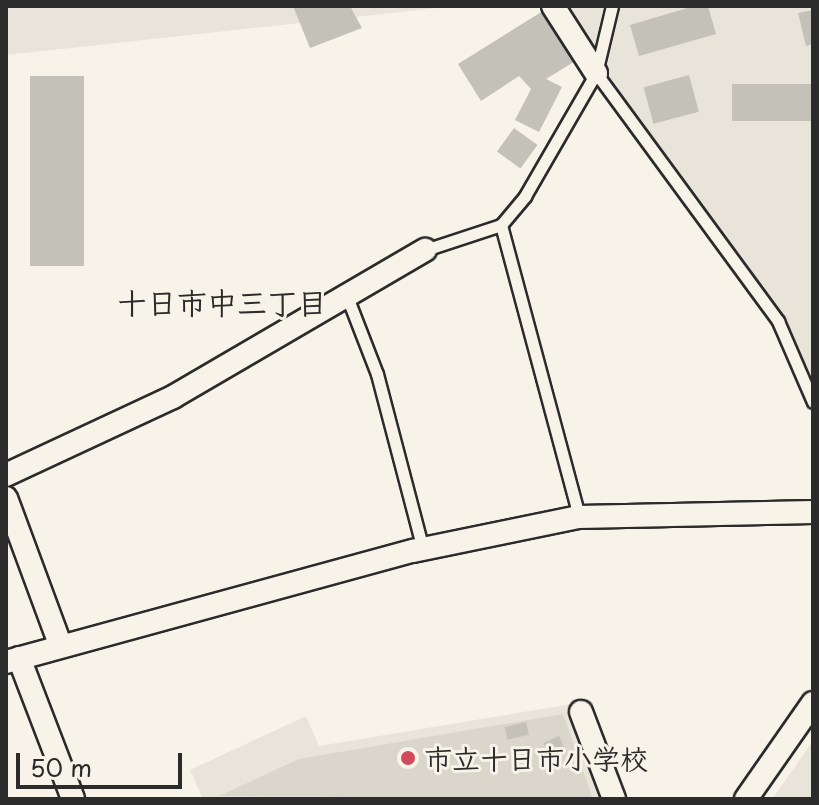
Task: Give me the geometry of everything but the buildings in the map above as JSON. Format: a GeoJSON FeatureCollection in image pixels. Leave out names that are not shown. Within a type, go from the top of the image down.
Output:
{"type":"FeatureCollection","features":[{"type":"Feature","properties":{"kind":"street"},"geometry":{"type":"LineString","coordinates":[[553,6],[596,73]]}},
{"type":"Feature","properties":{"kind":"street"},"geometry":{"type":"LineString","coordinates":[[6,475],[173,397],[346,293],[425,250]]}},
{"type":"Feature","properties":{"kind":"street"},"geometry":{"type":"LineString","coordinates":[[6,498],[60,644]]}},
{"type":"Feature","properties":{"kind":"street"},"geometry":{"type":"LineString","coordinates":[[73,799],[13,660],[60,644],[423,549],[579,517],[813,512]]}},
{"type":"Feature","properties":{"kind":"street"},"geometry":{"type":"LineString","coordinates":[[746,799],[813,703]]}},
{"type":"Feature","properties":{"kind":"street"},"geometry":{"type":"LineString","coordinates":[[581,712],[614,799]]}},
{"type":"Feature","properties":{"kind":"lane"},"geometry":{"type":"LineString","coordinates":[[425,250],[501,225],[596,73],[612,6]]}},
{"type":"Feature","properties":{"kind":"lane"},"geometry":{"type":"LineString","coordinates":[[596,73],[778,321],[813,402]]}},
{"type":"Feature","properties":{"kind":"lane"},"geometry":{"type":"LineString","coordinates":[[501,225],[579,517]]}},
{"type":"Feature","properties":{"kind":"lane"},"geometry":{"type":"LineString","coordinates":[[346,293],[377,374],[423,549]]}},
{"type":"Feature","properties":{"kind":"shaded area"},"geometry":{"type":"Polygon","coordinates":[[[6,6],[456,6],[6,55],[6,6]]]}},
{"type":"Feature","properties":{"kind":"shaded area"},"geometry":{"type":"Polygon","coordinates":[[[554,6],[813,6],[813,402],[803,365],[762,290],[554,6]]]}},
{"type":"Feature","properties":{"kind":"shaded area","name":"市立十日市小学校"},"geometry":{"type":"Polygon","coordinates":[[[578,703],[614,799],[203,799],[190,770],[306,716],[319,746],[578,703]]]}},
{"type":"Feature","properties":{"kind":"shaded area","name":"市立十日市小学校"},"geometry":{"type":"Polygon","coordinates":[[[563,714],[593,799],[219,796],[299,759],[563,714]]]}},
{"type":"Feature","properties":{"kind":"shaded area"},"geometry":{"type":"Polygon","coordinates":[[[813,741],[813,799],[771,799],[773,798],[813,741]]]}},
{"type":"Feature","properties":{"kind":"place","name":"市立十日市小学校"},"geometry":{"type":"Point","coordinates":[408,758]}},
{"type":"Feature","properties":{"kind":"district","name":"十日市中三丁目"},"geometry":{"type":"Point","coordinates":[222,302]}}]}
